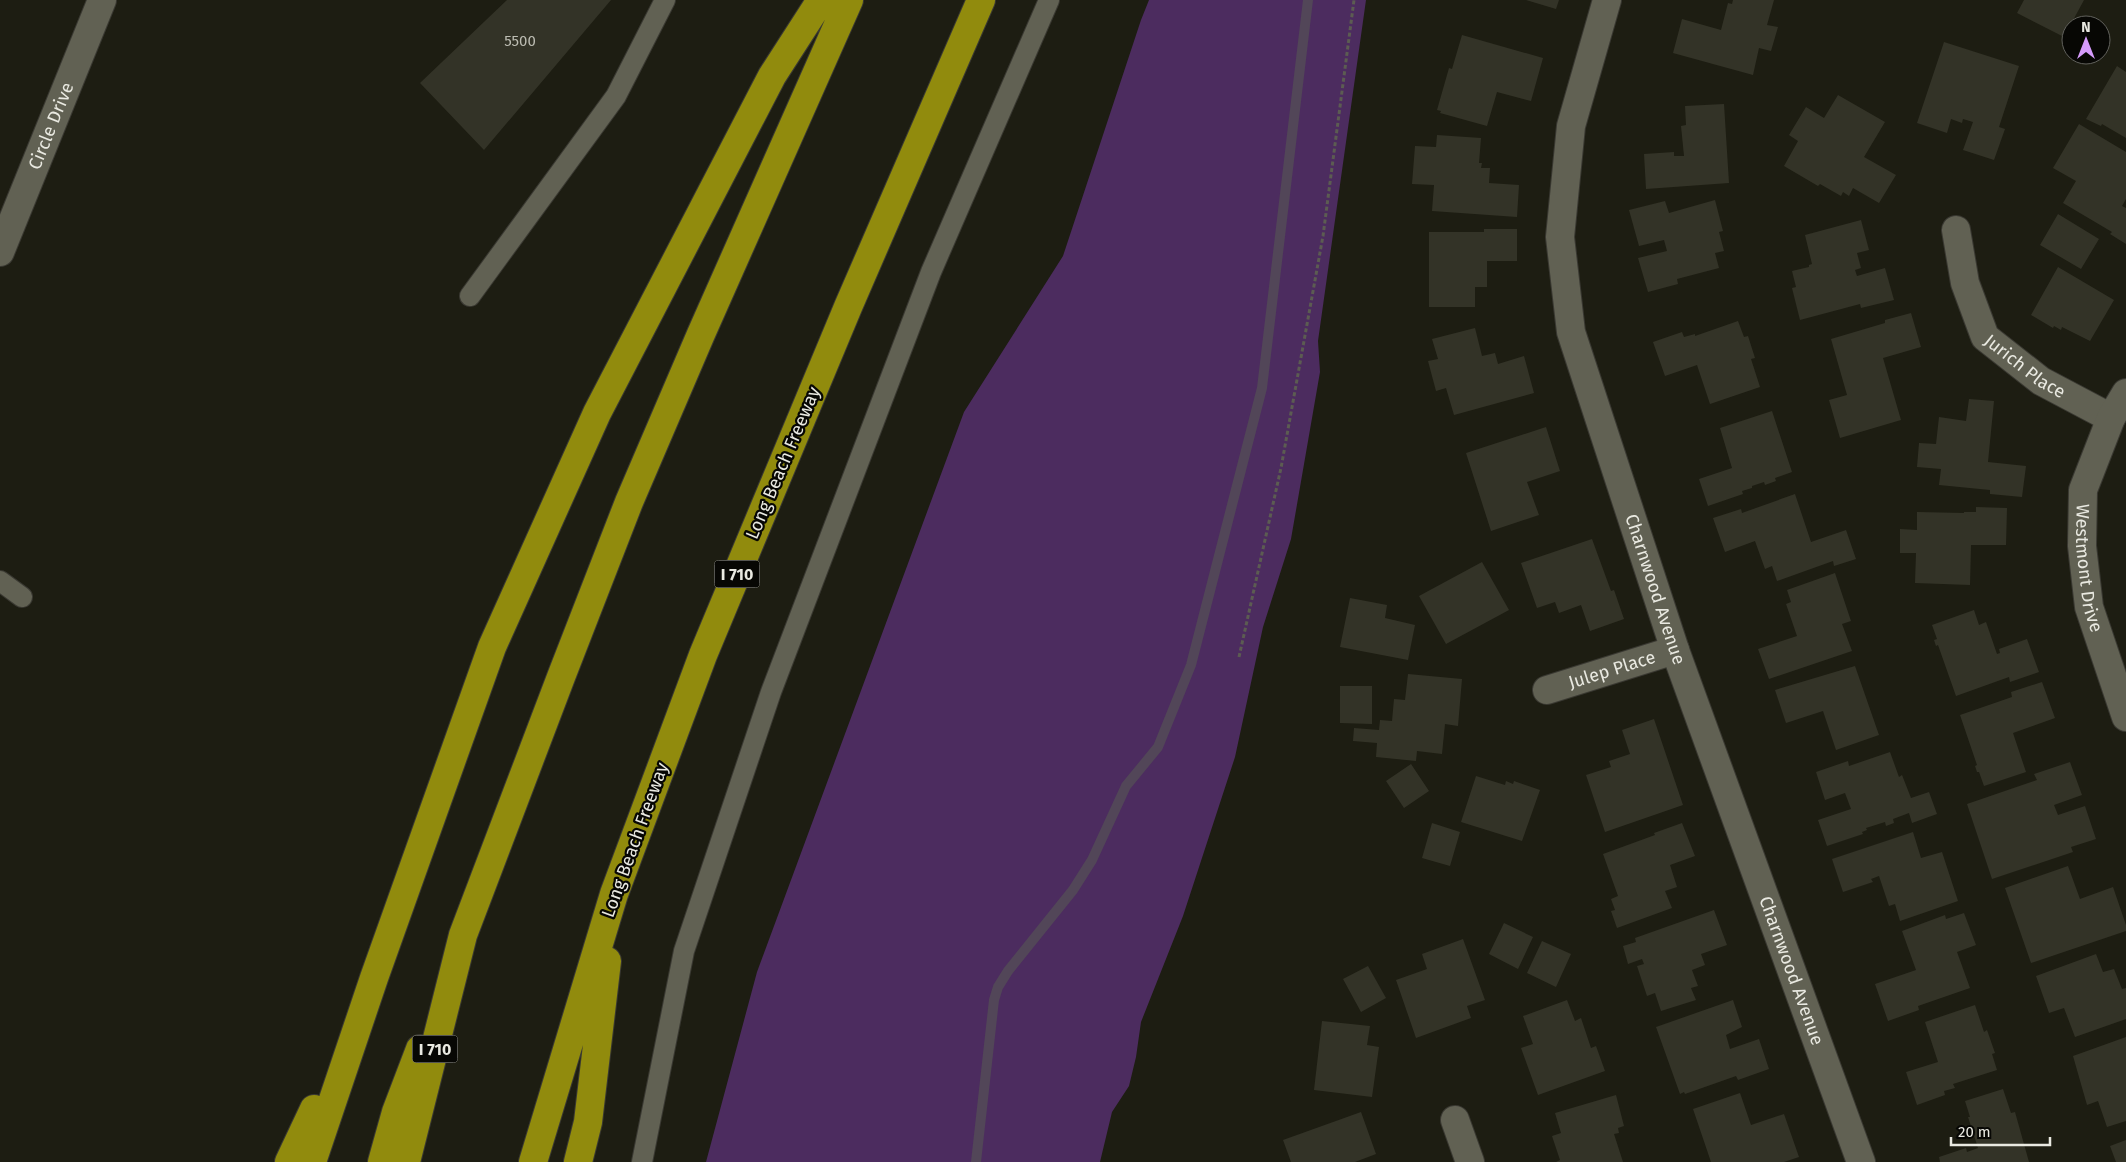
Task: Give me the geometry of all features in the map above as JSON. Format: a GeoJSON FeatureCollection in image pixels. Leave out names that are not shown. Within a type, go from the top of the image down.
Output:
{"type":"FeatureCollection","features":[{"type":"Feature","properties":{"kind":"highway"},"geometry":{"type":"LineString","coordinates":[[312,1162],[374,978],[492,646],[589,430],[772,76],[820,0]]}},
{"type":"Feature","properties":{"kind":"highway","name":"I 710"},"geometry":{"type":"LineString","coordinates":[[406,1162],[463,935],[629,502],[849,0]]}},
{"type":"Feature","properties":{"kind":"highway","name":"Long Beach Freeway"},"geometry":{"type":"LineString","coordinates":[[533,1162],[614,894],[703,655],[848,307],[980,0]]}},
{"type":"Feature","properties":{"kind":"highway"},"geometry":{"type":"LineString","coordinates":[[578,1162],[588,1122],[614,894]]}},
{"type":"Feature","properties":{"kind":"highway"},"geometry":{"type":"LineString","coordinates":[[382,1162],[396,1112],[463,935]]}},
{"type":"Feature","properties":{"kind":"highway"},"geometry":{"type":"LineString","coordinates":[[289,1162],[374,978]]}},
{"type":"Feature","properties":{"kind":"street","name":"Circle Drive"},"geometry":{"type":"LineString","coordinates":[[0,252],[102,0]]}},
{"type":"Feature","properties":{"kind":"street","name":"Charnwood Avenue"},"geometry":{"type":"LineString","coordinates":[[1607,0],[1571,126],[1560,237],[1571,332],[1675,650],[1861,1162]]}},
{"type":"Feature","properties":{"kind":"street","name":"Jurich Place"},"geometry":{"type":"LineString","coordinates":[[1956,230],[1965,283],[1985,337],[2041,381],[2111,418]]}},
{"type":"Feature","properties":{"kind":"street","name":"Westmont Drive"},"geometry":{"type":"LineString","coordinates":[[2126,393],[2111,418],[2083,490],[2082,546],[2088,607],[2126,717]]}},
{"type":"Feature","properties":{"kind":"street","name":"Julep Place"},"geometry":{"type":"LineString","coordinates":[[1547,690],[1675,650]]}},
{"type":"Feature","properties":{"kind":"street"},"geometry":{"type":"LineString","coordinates":[[1456,1120],[1470,1162]]}},
{"type":"Feature","properties":{"kind":"lane"},"geometry":{"type":"LineString","coordinates":[[470,296],[616,96],[665,0]]}},
{"type":"Feature","properties":{"kind":"lane"},"geometry":{"type":"LineString","coordinates":[[642,1162],[684,951],[771,692],[930,272],[1049,0]]}},
{"type":"Feature","properties":{"kind":"lane"},"geometry":{"type":"LineString","coordinates":[[0,581],[22,597]]}},
{"type":"Feature","properties":{"kind":"path"},"geometry":{"type":"LineString","coordinates":[[1239,657],[1281,468],[1323,236],[1354,0]]}},
{"type":"Feature","properties":{"kind":"shaded area"},"geometry":{"type":"Polygon","coordinates":[[[1149,0],[1366,0],[1318,341],[1320,372],[1291,539],[1263,627],[1235,757],[1183,916],[1141,1022],[1136,1057],[1129,1086],[1112,1112],[1100,1162],[706,1162],[757,972],[964,412],[1063,256],[1149,0]]]}},
{"type":"Feature","properties":{"kind":"building"},"geometry":{"type":"Polygon","coordinates":[[[507,0],[611,0],[484,150],[420,83],[507,0]]]}},
{"type":"Feature","properties":{"kind":"building"},"geometry":{"type":"Polygon","coordinates":[[[1526,0],[1559,0],[1556,9],[1526,0]]]}},
{"type":"Feature","properties":{"kind":"building"},"geometry":{"type":"Polygon","coordinates":[[[1733,0],[1774,0],[1767,25],[1778,27],[1771,51],[1759,48],[1753,75],[1673,53],[1682,19],[1721,30],[1728,3],[1732,4],[1733,0]]]}},
{"type":"Feature","properties":{"kind":"building"},"geometry":{"type":"Polygon","coordinates":[[[2024,0],[2084,0],[2076,15],[2061,15],[2061,35],[2017,13],[2024,0]]]}},
{"type":"Feature","properties":{"kind":"building"},"geometry":{"type":"Polygon","coordinates":[[[1462,35],[1543,58],[1531,101],[1497,92],[1487,126],[1440,113],[1441,111],[1437,110],[1449,68],[1452,69],[1462,35]]]}},
{"type":"Feature","properties":{"kind":"building"},"geometry":{"type":"Polygon","coordinates":[[[1944,42],[2019,66],[1999,127],[2005,129],[1994,160],[1963,150],[1973,122],[1963,119],[1962,123],[1951,119],[1947,133],[1917,123],[1944,42]]]}},
{"type":"Feature","properties":{"kind":"building"},"geometry":{"type":"Polygon","coordinates":[[[2117,66],[2126,72],[2126,138],[2102,124],[2101,126],[2086,119],[2117,66]]]}},
{"type":"Feature","properties":{"kind":"building"},"geometry":{"type":"Polygon","coordinates":[[[1838,95],[1885,122],[1864,157],[1896,175],[1879,203],[1853,188],[1849,196],[1843,192],[1841,196],[1820,184],[1818,186],[1784,166],[1798,141],[1789,135],[1806,107],[1824,118],[1838,95]]]}},
{"type":"Feature","properties":{"kind":"building"},"geometry":{"type":"Polygon","coordinates":[[[1724,104],[1729,183],[1646,189],[1644,154],[1674,152],[1674,156],[1684,156],[1681,126],[1686,125],[1685,106],[1724,104]]]}},
{"type":"Feature","properties":{"kind":"building"},"geometry":{"type":"Polygon","coordinates":[[[2079,124],[2126,152],[2126,199],[2122,206],[2126,208],[2126,244],[2110,234],[2112,232],[2063,203],[2076,181],[2053,168],[2079,124]]]}},
{"type":"Feature","properties":{"kind":"building"},"geometry":{"type":"Polygon","coordinates":[[[1437,135],[1481,138],[1479,163],[1482,163],[1481,168],[1490,168],[1489,183],[1519,185],[1517,217],[1432,211],[1434,185],[1412,184],[1415,146],[1436,147],[1437,135]]]}},
{"type":"Feature","properties":{"kind":"building"},"geometry":{"type":"Polygon","coordinates":[[[1715,200],[1723,231],[1719,232],[1724,251],[1715,253],[1719,268],[1677,279],[1678,284],[1648,292],[1638,258],[1667,251],[1664,240],[1639,246],[1629,210],[1665,201],[1669,213],[1715,200]]]}},
{"type":"Feature","properties":{"kind":"building"},"geometry":{"type":"Polygon","coordinates":[[[2058,214],[2099,239],[2081,269],[2040,245],[2058,214]]]}},
{"type":"Feature","properties":{"kind":"building"},"geometry":{"type":"Polygon","coordinates":[[[1861,220],[1869,250],[1857,253],[1861,268],[1855,270],[1857,276],[1885,268],[1894,300],[1861,308],[1860,304],[1800,320],[1792,288],[1796,287],[1792,271],[1809,267],[1812,264],[1805,235],[1861,220]]]}},
{"type":"Feature","properties":{"kind":"building"},"geometry":{"type":"Polygon","coordinates":[[[1484,229],[1517,229],[1517,261],[1487,261],[1487,287],[1475,287],[1475,307],[1429,307],[1429,232],[1484,232],[1484,229]]]}},
{"type":"Feature","properties":{"kind":"building"},"geometry":{"type":"Polygon","coordinates":[[[2058,267],[2114,300],[2090,341],[2062,327],[2061,330],[2054,326],[2053,328],[2031,315],[2058,267]]]}},
{"type":"Feature","properties":{"kind":"building"},"geometry":{"type":"Polygon","coordinates":[[[1911,313],[1921,347],[1883,358],[1901,420],[1840,438],[1829,400],[1847,395],[1831,339],[1911,313]]]}},
{"type":"Feature","properties":{"kind":"building"},"geometry":{"type":"Polygon","coordinates":[[[1738,321],[1744,337],[1748,336],[1755,358],[1751,359],[1760,387],[1710,404],[1697,365],[1665,376],[1653,342],[1682,332],[1684,337],[1695,334],[1695,336],[1738,321]]]}},
{"type":"Feature","properties":{"kind":"building"},"geometry":{"type":"Polygon","coordinates":[[[1475,328],[1482,356],[1495,353],[1498,364],[1524,356],[1534,393],[1454,415],[1446,388],[1436,391],[1428,361],[1438,359],[1432,339],[1475,328]]]}},
{"type":"Feature","properties":{"kind":"building"},"geometry":{"type":"Polygon","coordinates":[[[1969,399],[1994,401],[1988,462],[2026,466],[2022,497],[1990,494],[1990,490],[1939,485],[1941,469],[1917,467],[1919,443],[1936,444],[1939,417],[1966,421],[1969,399]]]}},
{"type":"Feature","properties":{"kind":"building"},"geometry":{"type":"Polygon","coordinates":[[[1772,411],[1792,472],[1775,478],[1776,481],[1765,485],[1764,482],[1752,486],[1752,488],[1742,491],[1743,494],[1708,506],[1699,479],[1732,468],[1720,428],[1772,411]]]}},
{"type":"Feature","properties":{"kind":"building"},"geometry":{"type":"Polygon","coordinates":[[[1546,427],[1560,471],[1527,482],[1539,515],[1491,531],[1466,453],[1546,427]]]}},
{"type":"Feature","properties":{"kind":"building"},"geometry":{"type":"Polygon","coordinates":[[[1795,494],[1811,542],[1846,530],[1856,559],[1834,566],[1833,561],[1777,581],[1772,566],[1765,569],[1755,541],[1725,552],[1713,518],[1741,509],[1742,513],[1795,494]]]}},
{"type":"Feature","properties":{"kind":"building"},"geometry":{"type":"Polygon","coordinates":[[[1976,507],[2007,508],[2006,545],[1971,545],[1970,585],[1915,583],[1916,553],[1900,553],[1900,529],[1917,530],[1917,512],[1976,512],[1976,507]]]}},
{"type":"Feature","properties":{"kind":"building"},"geometry":{"type":"Polygon","coordinates":[[[1592,539],[1611,591],[1614,590],[1624,619],[1590,631],[1581,605],[1559,613],[1555,602],[1537,608],[1521,563],[1592,539]]]}},
{"type":"Feature","properties":{"kind":"building"},"geometry":{"type":"Polygon","coordinates":[[[1482,562],[1509,610],[1446,644],[1419,596],[1482,562]]]}},
{"type":"Feature","properties":{"kind":"building"},"geometry":{"type":"Polygon","coordinates":[[[1835,573],[1851,621],[1842,624],[1852,651],[1769,679],[1758,649],[1797,636],[1786,604],[1791,602],[1787,590],[1835,573]]]}},
{"type":"Feature","properties":{"kind":"building"},"geometry":{"type":"Polygon","coordinates":[[[1350,598],[1387,605],[1385,618],[1415,625],[1408,660],[1340,647],[1350,598]]]}},
{"type":"Feature","properties":{"kind":"building"},"geometry":{"type":"Polygon","coordinates":[[[1974,610],[1979,625],[1986,622],[1997,654],[2000,653],[1999,649],[2027,639],[2039,672],[2010,682],[2009,677],[1956,696],[1938,645],[1936,646],[1934,640],[1937,639],[1932,625],[1974,610]]]}},
{"type":"Feature","properties":{"kind":"building"},"geometry":{"type":"Polygon","coordinates":[[[1855,666],[1879,735],[1836,750],[1823,711],[1786,723],[1775,690],[1855,666]]]}},
{"type":"Feature","properties":{"kind":"building"},"geometry":{"type":"Polygon","coordinates":[[[1408,674],[1462,679],[1458,726],[1445,724],[1442,754],[1417,751],[1416,761],[1376,757],[1377,743],[1353,741],[1354,728],[1379,730],[1380,720],[1392,721],[1394,699],[1405,700],[1408,674]]]}},
{"type":"Feature","properties":{"kind":"building"},"geometry":{"type":"Polygon","coordinates":[[[2042,682],[2055,718],[2013,733],[2026,772],[1984,786],[1979,772],[1977,772],[1975,766],[1977,765],[1960,715],[2012,697],[2011,692],[2042,682]]]}},
{"type":"Feature","properties":{"kind":"building"},"geometry":{"type":"Polygon","coordinates":[[[1340,686],[1372,686],[1372,724],[1340,723],[1340,686]]]}},
{"type":"Feature","properties":{"kind":"building"},"geometry":{"type":"Polygon","coordinates":[[[1654,719],[1683,805],[1605,832],[1586,775],[1611,767],[1609,761],[1630,754],[1622,730],[1654,719]]]}},
{"type":"Feature","properties":{"kind":"building"},"geometry":{"type":"Polygon","coordinates":[[[1890,752],[1899,777],[1902,775],[1911,798],[1929,792],[1937,814],[1912,823],[1909,813],[1893,819],[1894,823],[1886,826],[1885,822],[1866,828],[1867,830],[1862,832],[1863,834],[1827,846],[1818,820],[1851,809],[1845,793],[1825,800],[1816,772],[1848,761],[1849,766],[1890,752]]]}},
{"type":"Feature","properties":{"kind":"building"},"geometry":{"type":"Polygon","coordinates":[[[2070,762],[2082,795],[2054,805],[2058,815],[2085,806],[2096,839],[2071,847],[2073,852],[1992,879],[1967,804],[2037,780],[2034,774],[2070,762]]]}},
{"type":"Feature","properties":{"kind":"building"},"geometry":{"type":"Polygon","coordinates":[[[1411,764],[1429,791],[1404,808],[1386,781],[1411,764]]]}},
{"type":"Feature","properties":{"kind":"building"},"geometry":{"type":"Polygon","coordinates":[[[1476,776],[1505,785],[1506,781],[1513,784],[1514,781],[1540,790],[1522,841],[1461,822],[1476,776]]]}},
{"type":"Feature","properties":{"kind":"building"},"geometry":{"type":"Polygon","coordinates":[[[1432,823],[1460,832],[1450,866],[1422,858],[1432,823]]]}},
{"type":"Feature","properties":{"kind":"building"},"geometry":{"type":"Polygon","coordinates":[[[1682,823],[1695,856],[1670,865],[1677,887],[1665,891],[1672,908],[1617,928],[1611,911],[1615,910],[1611,899],[1618,896],[1603,854],[1682,823]]]}},
{"type":"Feature","properties":{"kind":"building"},"geometry":{"type":"Polygon","coordinates":[[[1913,832],[1921,858],[1942,852],[1958,901],[1900,921],[1895,904],[1889,906],[1879,876],[1871,879],[1873,882],[1843,892],[1832,859],[1913,832]]]}},
{"type":"Feature","properties":{"kind":"building"},"geometry":{"type":"Polygon","coordinates":[[[2068,866],[2080,899],[2113,887],[2126,925],[2126,931],[2031,963],[2005,888],[2068,866]]]}},
{"type":"Feature","properties":{"kind":"building"},"geometry":{"type":"Polygon","coordinates":[[[1714,910],[1727,945],[1701,954],[1705,965],[1692,970],[1698,986],[1691,988],[1696,1000],[1661,1011],[1655,993],[1647,996],[1637,966],[1644,964],[1642,959],[1628,964],[1623,946],[1636,942],[1635,938],[1714,910]]]}},
{"type":"Feature","properties":{"kind":"building"},"geometry":{"type":"Polygon","coordinates":[[[1964,913],[1976,945],[1957,952],[1970,988],[1918,1006],[1919,1010],[1888,1021],[1875,984],[1916,970],[1902,931],[1945,915],[1946,919],[1964,913]]]}},
{"type":"Feature","properties":{"kind":"building"},"geometry":{"type":"Polygon","coordinates":[[[1504,923],[1533,937],[1518,969],[1489,954],[1504,923]]]}},
{"type":"Feature","properties":{"kind":"building"},"geometry":{"type":"Polygon","coordinates":[[[1463,939],[1485,1000],[1467,1006],[1471,1018],[1416,1038],[1396,980],[1427,969],[1422,954],[1463,939]]]}},
{"type":"Feature","properties":{"kind":"building"},"geometry":{"type":"Polygon","coordinates":[[[1542,941],[1571,954],[1556,987],[1527,973],[1542,941]]]}},
{"type":"Feature","properties":{"kind":"building"},"geometry":{"type":"Polygon","coordinates":[[[2096,954],[2103,972],[2114,969],[2122,989],[2126,988],[2126,1019],[2075,1037],[2064,1008],[2049,1013],[2036,976],[2096,954]]]}},
{"type":"Feature","properties":{"kind":"building"},"geometry":{"type":"Polygon","coordinates":[[[1368,966],[1386,998],[1361,1012],[1343,979],[1368,966]]]}},
{"type":"Feature","properties":{"kind":"building"},"geometry":{"type":"Polygon","coordinates":[[[1567,1000],[1575,1021],[1581,1018],[1591,1048],[1596,1046],[1605,1071],[1538,1095],[1521,1048],[1533,1044],[1523,1016],[1567,1000]]]}},
{"type":"Feature","properties":{"kind":"building"},"geometry":{"type":"Polygon","coordinates":[[[1733,1000],[1742,1027],[1726,1035],[1730,1049],[1759,1039],[1769,1069],[1738,1080],[1736,1076],[1685,1094],[1684,1092],[1680,1094],[1656,1027],[1733,1000]]]}},
{"type":"Feature","properties":{"kind":"building"},"geometry":{"type":"Polygon","coordinates":[[[1975,1005],[1984,1032],[1987,1030],[1995,1053],[1992,1054],[1997,1070],[1953,1084],[1955,1088],[1944,1091],[1945,1095],[1917,1105],[1906,1072],[1938,1062],[1925,1022],[1975,1005]]]}},
{"type":"Feature","properties":{"kind":"building"},"geometry":{"type":"Polygon","coordinates":[[[1322,1021],[1370,1026],[1367,1045],[1379,1047],[1372,1097],[1314,1090],[1322,1021]]]}},
{"type":"Feature","properties":{"kind":"building"},"geometry":{"type":"Polygon","coordinates":[[[2126,1037],[2126,1121],[2107,1127],[2098,1101],[2087,1105],[2073,1056],[2126,1037]]]}},
{"type":"Feature","properties":{"kind":"building"},"geometry":{"type":"Polygon","coordinates":[[[2003,1089],[2011,1113],[2015,1112],[2029,1162],[1940,1162],[1939,1157],[1966,1148],[1967,1152],[1978,1148],[1965,1101],[2003,1089]]]}},
{"type":"Feature","properties":{"kind":"building"},"geometry":{"type":"Polygon","coordinates":[[[1740,1093],[1751,1125],[1784,1114],[1799,1157],[1784,1162],[1711,1162],[1693,1109],[1740,1093]]]}},
{"type":"Feature","properties":{"kind":"building"},"geometry":{"type":"Polygon","coordinates":[[[1616,1095],[1624,1126],[1618,1128],[1619,1133],[1614,1134],[1623,1162],[1556,1162],[1560,1160],[1552,1136],[1561,1133],[1555,1113],[1616,1095]]]}},
{"type":"Feature","properties":{"kind":"building"},"geometry":{"type":"Polygon","coordinates":[[[1361,1112],[1376,1154],[1355,1162],[1291,1162],[1283,1140],[1361,1112]]]}},
{"type":"Feature","properties":{"kind":"building"},"geometry":{"type":"Polygon","coordinates":[[[2126,1140],[2126,1162],[2116,1162],[2110,1146],[2126,1140]]]}},
{"type":"Feature","properties":{"kind":"waterway"},"geometry":{"type":"LineString","coordinates":[[976,1162],[994,1000],[998,987],[1008,971],[1073,890],[1092,860],[1126,786],[1158,747],[1191,665],[1262,388],[1308,0]]}}]}
